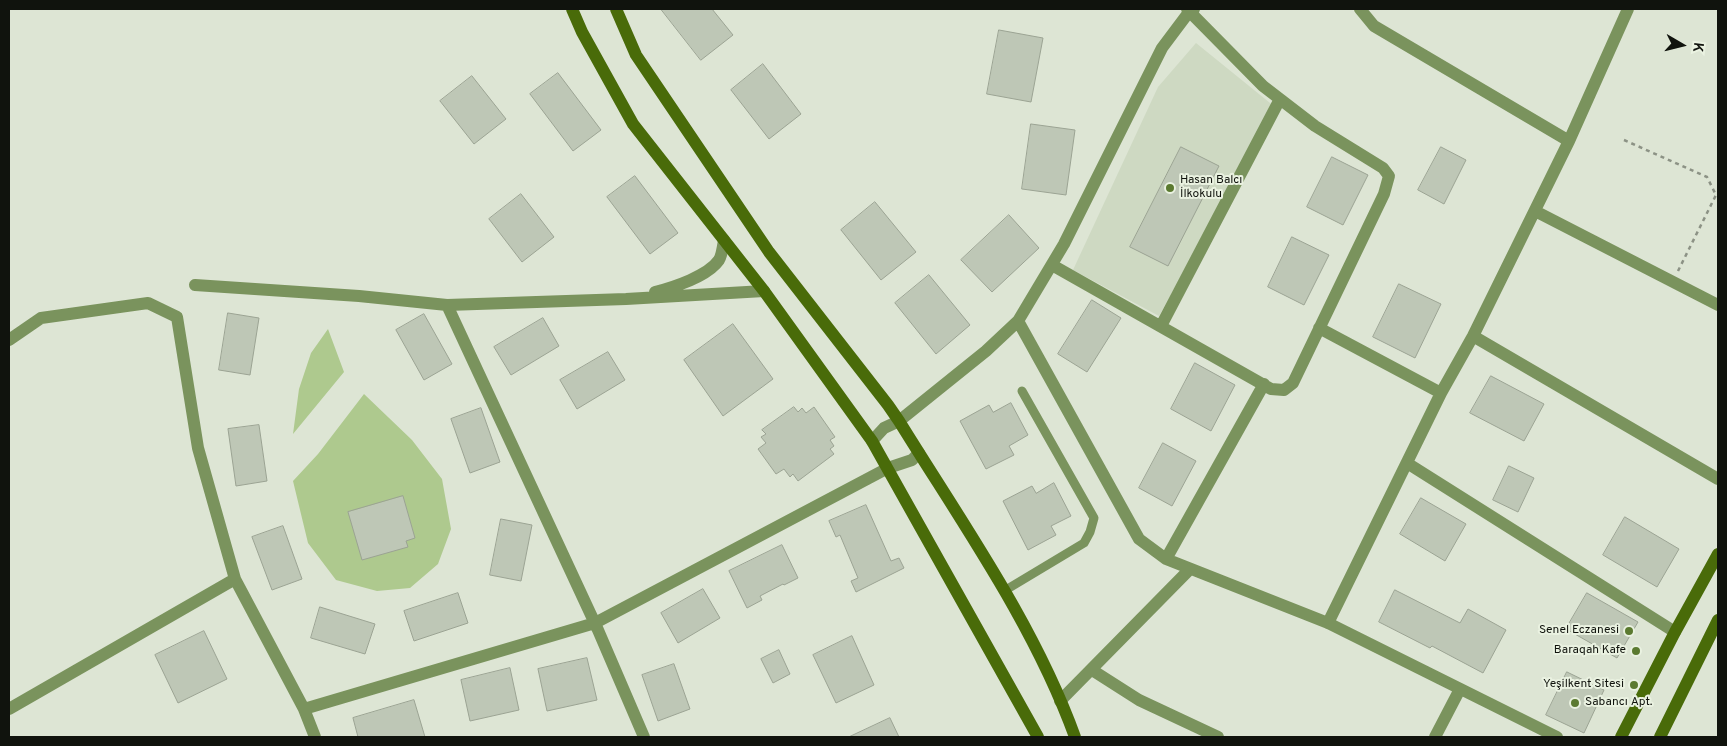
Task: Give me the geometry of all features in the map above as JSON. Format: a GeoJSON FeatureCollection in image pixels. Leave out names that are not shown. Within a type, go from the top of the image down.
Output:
{"type":"FeatureCollection","features":[{"type":"Feature","properties":{"kind":"main road"},"geometry":{"type":"LineString","coordinates":[[572,9],[582,32],[633,124],[764,291],[872,441],[1035,736]]}},
{"type":"Feature","properties":{"kind":"main road"},"geometry":{"type":"LineString","coordinates":[[616,9],[636,55],[769,252],[899,421],[1004,591],[1039,653],[1075,737]]}},
{"type":"Feature","properties":{"kind":"main road"},"geometry":{"type":"LineString","coordinates":[[1622,737],[1675,632],[1718,554]]}},
{"type":"Feature","properties":{"kind":"main road"},"geometry":{"type":"LineString","coordinates":[[1660,737],[1718,620]]}},
{"type":"Feature","properties":{"kind":"street"},"geometry":{"type":"LineString","coordinates":[[1360,9],[1374,26],[1570,141]]}},
{"type":"Feature","properties":{"kind":"street"},"geometry":{"type":"LineString","coordinates":[[1328,623],[1441,393],[1473,336],[1570,141],[1627,9]]}},
{"type":"Feature","properties":{"kind":"street"},"geometry":{"type":"LineString","coordinates":[[872,441],[884,428],[899,421],[986,351],[1018,321],[1064,244],[1162,48],[1190,10],[1263,86],[1315,126],[1383,168],[1389,176],[1384,194],[1320,328],[1293,383],[1284,390],[1271,388],[1052,265]]}},
{"type":"Feature","properties":{"kind":"street"},"geometry":{"type":"LineString","coordinates":[[1161,326],[1280,99]]}},
{"type":"Feature","properties":{"kind":"street"},"geometry":{"type":"LineString","coordinates":[[1535,211],[1718,305]]}},
{"type":"Feature","properties":{"kind":"street"},"geometry":{"type":"LineString","coordinates":[[626,299],[671,288],[703,274],[719,259],[724,240]]}},
{"type":"Feature","properties":{"kind":"street"},"geometry":{"type":"LineString","coordinates":[[195,286],[359,296],[447,305],[626,299],[764,291]]}},
{"type":"Feature","properties":{"kind":"street"},"geometry":{"type":"LineString","coordinates":[[9,340],[41,318],[148,303],[177,317],[198,448],[235,579],[304,709],[315,737]]}},
{"type":"Feature","properties":{"kind":"street"},"geometry":{"type":"LineString","coordinates":[[447,305],[595,623],[644,737]]}},
{"type":"Feature","properties":{"kind":"street"},"geometry":{"type":"LineString","coordinates":[[1018,321],[1139,539],[1166,559],[1328,623],[1556,737]]}},
{"type":"Feature","properties":{"kind":"street"},"geometry":{"type":"LineString","coordinates":[[1320,328],[1441,393]]}},
{"type":"Feature","properties":{"kind":"street"},"geometry":{"type":"LineString","coordinates":[[1473,336],[1718,479]]}},
{"type":"Feature","properties":{"kind":"street"},"geometry":{"type":"LineString","coordinates":[[1166,559],[1264,384]]}},
{"type":"Feature","properties":{"kind":"street"},"geometry":{"type":"LineString","coordinates":[[304,709],[595,623],[888,468],[912,460],[919,453]]}},
{"type":"Feature","properties":{"kind":"street"},"geometry":{"type":"LineString","coordinates":[[1407,463],[1675,632]]}},
{"type":"Feature","properties":{"kind":"street"},"geometry":{"type":"LineString","coordinates":[[1060,701],[1190,569]]}},
{"type":"Feature","properties":{"kind":"street"},"geometry":{"type":"LineString","coordinates":[[9,709],[235,579]]}},
{"type":"Feature","properties":{"kind":"street"},"geometry":{"type":"LineString","coordinates":[[1092,670],[1139,700],[1218,737]]}},
{"type":"Feature","properties":{"kind":"street"},"geometry":{"type":"LineString","coordinates":[[1435,737],[1460,689]]}},
{"type":"Feature","properties":{"kind":"lane"},"geometry":{"type":"LineString","coordinates":[[1004,591],[1084,543],[1094,518],[1022,391]]}},
{"type":"Feature","properties":{"kind":"path"},"geometry":{"type":"LineString","coordinates":[[1624,140],[1707,176],[1716,195],[1673,282]]}},
{"type":"Feature","properties":{"kind":"shaded area","name":"Hasan Balcı İlkokulu"},"geometry":{"type":"Polygon","coordinates":[[[1196,43],[1275,107],[1159,316],[1073,270],[1158,87],[1196,43]]]}},
{"type":"Feature","properties":{"kind":"green space"},"geometry":{"type":"Polygon","coordinates":[[[328,329],[344,372],[293,434],[299,389],[311,353],[328,329]]]}},
{"type":"Feature","properties":{"kind":"green space"},"geometry":{"type":"Polygon","coordinates":[[[364,394],[412,440],[442,479],[451,529],[438,564],[410,588],[377,591],[336,580],[308,543],[293,481],[318,454],[364,394]]]}},
{"type":"Feature","properties":{"kind":"building"},"geometry":{"type":"Polygon","coordinates":[[[661,9],[712,9],[733,35],[701,60],[661,9]]]}},
{"type":"Feature","properties":{"kind":"building"},"geometry":{"type":"Polygon","coordinates":[[[999,30],[1043,38],[1031,102],[987,94],[999,30]]]}},
{"type":"Feature","properties":{"kind":"building"},"geometry":{"type":"Polygon","coordinates":[[[763,64],[801,114],[769,139],[731,90],[763,64]]]}},
{"type":"Feature","properties":{"kind":"building"},"geometry":{"type":"Polygon","coordinates":[[[558,73],[601,130],[573,151],[530,94],[558,73]]]}},
{"type":"Feature","properties":{"kind":"building"},"geometry":{"type":"Polygon","coordinates":[[[472,76],[506,119],[474,144],[440,101],[472,76]]]}},
{"type":"Feature","properties":{"kind":"building"},"geometry":{"type":"Polygon","coordinates":[[[1031,124],[1075,130],[1066,195],[1022,189],[1031,124]]]}},
{"type":"Feature","properties":{"kind":"building"},"geometry":{"type":"Polygon","coordinates":[[[1181,147],[1219,166],[1168,266],[1130,247],[1181,147]]]}},
{"type":"Feature","properties":{"kind":"building"},"geometry":{"type":"Polygon","coordinates":[[[1441,147],[1466,160],[1444,204],[1418,190],[1441,147]]]}},
{"type":"Feature","properties":{"kind":"building"},"geometry":{"type":"Polygon","coordinates":[[[1332,157],[1368,175],[1343,225],[1307,207],[1332,157]]]}},
{"type":"Feature","properties":{"kind":"building"},"geometry":{"type":"Polygon","coordinates":[[[635,176],[678,233],[650,254],[607,197],[635,176]]]}},
{"type":"Feature","properties":{"kind":"building"},"geometry":{"type":"Polygon","coordinates":[[[521,194],[554,237],[522,262],[489,219],[521,194]]]}},
{"type":"Feature","properties":{"kind":"building"},"geometry":{"type":"Polygon","coordinates":[[[875,202],[916,252],[881,280],[841,230],[875,202]]]}},
{"type":"Feature","properties":{"kind":"building"},"geometry":{"type":"Polygon","coordinates":[[[1009,215],[1039,248],[992,292],[961,260],[1009,215]]]}},
{"type":"Feature","properties":{"kind":"building"},"geometry":{"type":"Polygon","coordinates":[[[1292,237],[1329,255],[1304,305],[1268,287],[1292,237]]]}},
{"type":"Feature","properties":{"kind":"building"},"geometry":{"type":"Polygon","coordinates":[[[929,275],[970,325],[936,354],[895,303],[929,275]]]}},
{"type":"Feature","properties":{"kind":"building"},"geometry":{"type":"Polygon","coordinates":[[[1399,284],[1441,304],[1415,358],[1373,337],[1399,284]]]}},
{"type":"Feature","properties":{"kind":"building"},"geometry":{"type":"Polygon","coordinates":[[[1092,300],[1121,318],[1087,372],[1058,354],[1092,300]]]}},
{"type":"Feature","properties":{"kind":"building"},"geometry":{"type":"Polygon","coordinates":[[[228,313],[259,318],[250,375],[219,370],[228,313]]]}},
{"type":"Feature","properties":{"kind":"building"},"geometry":{"type":"Polygon","coordinates":[[[424,314],[452,364],[424,380],[396,330],[424,314]]]}},
{"type":"Feature","properties":{"kind":"building"},"geometry":{"type":"Polygon","coordinates":[[[543,318],[559,346],[511,375],[494,347],[543,318]]]}},
{"type":"Feature","properties":{"kind":"building"},"geometry":{"type":"Polygon","coordinates":[[[733,324],[773,379],[723,416],[684,360],[733,324]]]}},
{"type":"Feature","properties":{"kind":"building"},"geometry":{"type":"Polygon","coordinates":[[[608,352],[625,380],[577,409],[560,380],[608,352]]]}},
{"type":"Feature","properties":{"kind":"building"},"geometry":{"type":"Polygon","coordinates":[[[1195,363],[1235,385],[1211,431],[1171,409],[1195,363]]]}},
{"type":"Feature","properties":{"kind":"building"},"geometry":{"type":"Polygon","coordinates":[[[1491,376],[1544,404],[1524,441],[1470,413],[1491,376]]]}},
{"type":"Feature","properties":{"kind":"building"},"geometry":{"type":"Polygon","coordinates":[[[1011,403],[1028,435],[1009,446],[1014,455],[986,469],[960,421],[989,405],[993,412],[1011,403]]]}},
{"type":"Feature","properties":{"kind":"building"},"geometry":{"type":"Polygon","coordinates":[[[794,407],[798,412],[802,408],[806,413],[814,407],[835,437],[830,440],[834,446],[830,449],[834,454],[798,481],[793,474],[790,477],[784,469],[776,474],[758,449],[766,443],[761,437],[766,434],[762,430],[794,407]]]}},
{"type":"Feature","properties":{"kind":"building"},"geometry":{"type":"Polygon","coordinates":[[[481,408],[500,462],[470,473],[451,419],[481,408]]]}},
{"type":"Feature","properties":{"kind":"building"},"geometry":{"type":"Polygon","coordinates":[[[259,425],[267,481],[236,486],[228,429],[259,425]]]}},
{"type":"Feature","properties":{"kind":"building"},"geometry":{"type":"Polygon","coordinates":[[[1163,443],[1196,461],[1172,506],[1139,488],[1163,443]]]}},
{"type":"Feature","properties":{"kind":"building"},"geometry":{"type":"Polygon","coordinates":[[[1509,466],[1534,478],[1518,512],[1493,500],[1509,466]]]}},
{"type":"Feature","properties":{"kind":"building"},"geometry":{"type":"Polygon","coordinates":[[[1054,483],[1071,516],[1051,526],[1056,535],[1028,550],[1003,501],[1032,486],[1036,493],[1054,483]]]}},
{"type":"Feature","properties":{"kind":"building"},"geometry":{"type":"Polygon","coordinates":[[[403,496],[415,538],[406,541],[408,547],[362,560],[348,512],[403,496]]]}},
{"type":"Feature","properties":{"kind":"building"},"geometry":{"type":"Polygon","coordinates":[[[1421,498],[1466,524],[1445,561],[1400,534],[1421,498]]]}},
{"type":"Feature","properties":{"kind":"building"},"geometry":{"type":"Polygon","coordinates":[[[866,505],[891,561],[899,558],[904,568],[856,592],[851,581],[858,578],[840,535],[836,537],[829,521],[866,505]]]}},
{"type":"Feature","properties":{"kind":"building"},"geometry":{"type":"Polygon","coordinates":[[[1625,517],[1679,549],[1657,587],[1603,555],[1625,517]]]}},
{"type":"Feature","properties":{"kind":"building"},"geometry":{"type":"Polygon","coordinates":[[[501,519],[532,525],[521,581],[490,575],[501,519]]]}},
{"type":"Feature","properties":{"kind":"building"},"geometry":{"type":"Polygon","coordinates":[[[283,526],[302,579],[272,590],[252,537],[283,526]]]}},
{"type":"Feature","properties":{"kind":"building"},"geometry":{"type":"Polygon","coordinates":[[[782,545],[798,578],[760,596],[762,600],[747,608],[729,571],[782,545]]]}},
{"type":"Feature","properties":{"kind":"building"},"geometry":{"type":"Polygon","coordinates":[[[703,589],[720,618],[678,643],[661,613],[703,589]]]}},
{"type":"Feature","properties":{"kind":"building"},"geometry":{"type":"Polygon","coordinates":[[[1395,590],[1460,623],[1468,609],[1506,630],[1483,673],[1432,646],[1430,648],[1379,622],[1395,590]]]}},
{"type":"Feature","properties":{"kind":"building"},"geometry":{"type":"Polygon","coordinates":[[[458,593],[468,623],[414,641],[404,611],[458,593]]]}},
{"type":"Feature","properties":{"kind":"building"},"geometry":{"type":"Polygon","coordinates":[[[1587,593],[1638,622],[1617,658],[1566,629],[1587,593]]]}},
{"type":"Feature","properties":{"kind":"building"},"geometry":{"type":"Polygon","coordinates":[[[320,607],[375,624],[365,654],[311,638],[320,607]]]}},
{"type":"Feature","properties":{"kind":"building"},"geometry":{"type":"Polygon","coordinates":[[[204,631],[227,679],[178,703],[155,655],[204,631]]]}},
{"type":"Feature","properties":{"kind":"building"},"geometry":{"type":"Polygon","coordinates":[[[852,636],[874,685],[836,703],[813,655],[852,636]]]}},
{"type":"Feature","properties":{"kind":"building"},"geometry":{"type":"Polygon","coordinates":[[[779,650],[790,674],[773,683],[761,659],[779,650]]]}},
{"type":"Feature","properties":{"kind":"building"},"geometry":{"type":"Polygon","coordinates":[[[587,658],[597,700],[547,711],[538,669],[587,658]]]}},
{"type":"Feature","properties":{"kind":"building"},"geometry":{"type":"Polygon","coordinates":[[[674,664],[690,709],[658,721],[642,675],[674,664]]]}},
{"type":"Feature","properties":{"kind":"building"},"geometry":{"type":"Polygon","coordinates":[[[510,668],[519,710],[470,721],[461,680],[510,668]]]}},
{"type":"Feature","properties":{"kind":"building","name":"Sabancı Apt."},"geometry":{"type":"Polygon","coordinates":[[[1567,672],[1604,690],[1584,733],[1546,715],[1567,672]]]}},
{"type":"Feature","properties":{"kind":"building"},"geometry":{"type":"Polygon","coordinates":[[[414,700],[425,737],[358,737],[353,718],[414,700]]]}},
{"type":"Feature","properties":{"kind":"building"},"geometry":{"type":"Polygon","coordinates":[[[890,718],[899,737],[849,737],[890,718]]]}},
{"type":"Feature","properties":{"kind":"place","name":"Hasan Balcı İlkokulu"},"geometry":{"type":"Point","coordinates":[1170,188]}},
{"type":"Feature","properties":{"kind":"place","name":"Senel Eczanesi"},"geometry":{"type":"Point","coordinates":[1629,631]}},
{"type":"Feature","properties":{"kind":"place","name":"Baraqah Kafe"},"geometry":{"type":"Point","coordinates":[1636,651]}},
{"type":"Feature","properties":{"kind":"place","name":"Yeşilkent Sitesi"},"geometry":{"type":"Point","coordinates":[1634,685]}},
{"type":"Feature","properties":{"kind":"place","name":"Sabancı Apt."},"geometry":{"type":"Point","coordinates":[1575,703]}}]}
